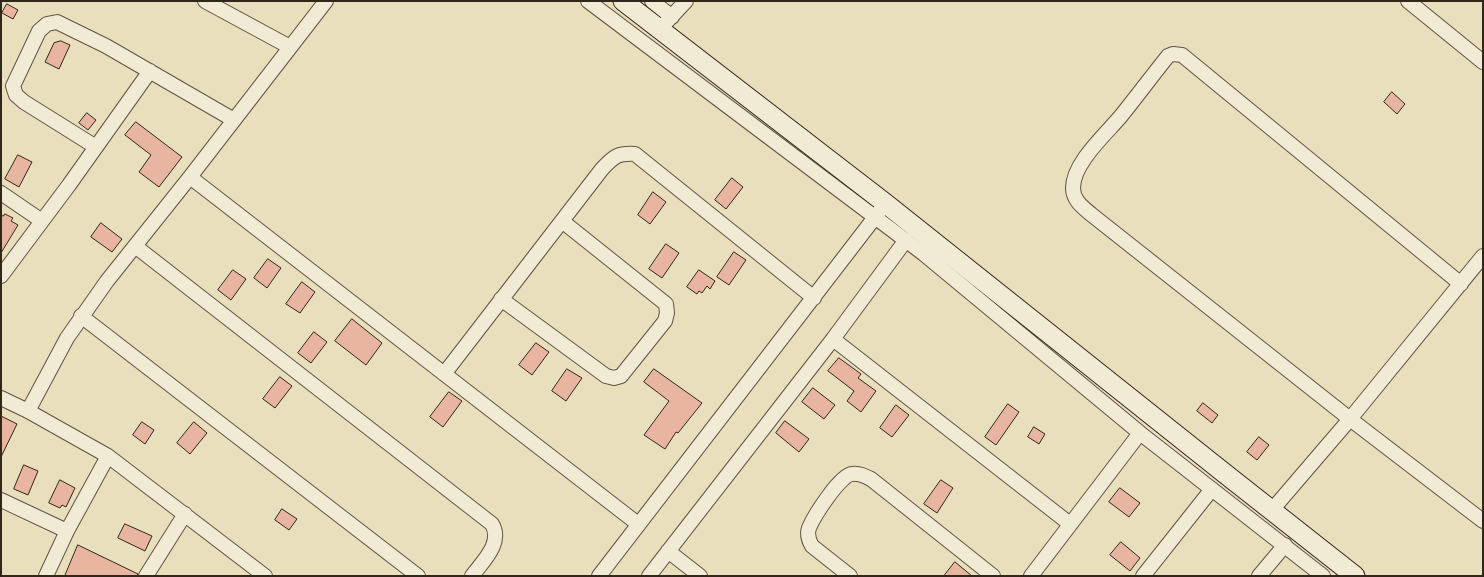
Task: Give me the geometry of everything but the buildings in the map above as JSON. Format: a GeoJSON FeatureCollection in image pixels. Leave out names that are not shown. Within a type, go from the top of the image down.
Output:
{"type":"FeatureCollection","features":[{"type":"Feature","properties":{"kind":"street"},"geometry":{"type":"LineString","coordinates":[[205,1],[290,47]]}},
{"type":"Feature","properties":{"kind":"street"},"geometry":{"type":"LineString","coordinates":[[28,411],[58,354],[81,316],[107,280],[326,1]]}},
{"type":"Feature","properties":{"kind":"street"},"geometry":{"type":"LineString","coordinates":[[588,1],[880,211],[1220,470],[1355,576]]}},
{"type":"Feature","properties":{"kind":"street"},"geometry":{"type":"LineString","coordinates":[[623,1],[666,23],[880,211],[906,240],[1140,433],[1323,576]]}},
{"type":"Feature","properties":{"kind":"street"},"geometry":{"type":"LineString","coordinates":[[652,1],[666,23]]}},
{"type":"Feature","properties":{"kind":"street"},"geometry":{"type":"LineString","coordinates":[[666,23],[686,1]]}},
{"type":"Feature","properties":{"kind":"street"},"geometry":{"type":"LineString","coordinates":[[1408,1],[1483,62]]}},
{"type":"Feature","properties":{"kind":"street"},"geometry":{"type":"LineString","coordinates":[[96,147],[24,102],[16,95],[13,86],[39,32],[47,24],[56,22],[106,46],[234,120]]}},
{"type":"Feature","properties":{"kind":"street"},"geometry":{"type":"LineString","coordinates":[[1461,284],[1186,57],[1178,54],[1168,56],[1090,152],[1075,177],[1073,190],[1075,197],[1079,204],[1092,216],[1483,521]]}},
{"type":"Feature","properties":{"kind":"street"},"geometry":{"type":"LineString","coordinates":[[1,276],[150,71]]}},
{"type":"Feature","properties":{"kind":"street"},"geometry":{"type":"LineString","coordinates":[[444,374],[612,158],[623,154],[635,154],[814,298]]}},
{"type":"Feature","properties":{"kind":"street"},"geometry":{"type":"LineString","coordinates":[[190,176],[638,524]]}},
{"type":"Feature","properties":{"kind":"street"},"geometry":{"type":"LineString","coordinates":[[1,193],[42,221]]}},
{"type":"Feature","properties":{"kind":"street"},"geometry":{"type":"LineString","coordinates":[[599,576],[880,211]]}},
{"type":"Feature","properties":{"kind":"street"},"geometry":{"type":"LineString","coordinates":[[501,299],[606,376],[614,378],[620,376],[665,321],[667,313],[666,304],[562,221]]}},
{"type":"Feature","properties":{"kind":"street"},"geometry":{"type":"LineString","coordinates":[[649,576],[833,339],[906,240]]}},
{"type":"Feature","properties":{"kind":"street"},"geometry":{"type":"LineString","coordinates":[[135,246],[492,524],[496,529],[496,541],[472,576]]}},
{"type":"Feature","properties":{"kind":"street"},"geometry":{"type":"LineString","coordinates":[[1272,510],[1350,419],[1483,256]]}},
{"type":"Feature","properties":{"kind":"street"},"geometry":{"type":"LineString","coordinates":[[81,316],[418,576]]}},
{"type":"Feature","properties":{"kind":"street"},"geometry":{"type":"LineString","coordinates":[[833,339],[1070,524]]}},
{"type":"Feature","properties":{"kind":"street"},"geometry":{"type":"LineString","coordinates":[[1,398],[108,456],[265,576]]}},
{"type":"Feature","properties":{"kind":"street"},"geometry":{"type":"LineString","coordinates":[[1031,576],[1140,433]]}},
{"type":"Feature","properties":{"kind":"street"},"geometry":{"type":"LineString","coordinates":[[46,576],[67,531],[108,456]]}},
{"type":"Feature","properties":{"kind":"street"},"geometry":{"type":"LineString","coordinates":[[850,576],[812,546],[809,542],[808,534],[809,529],[828,498],[845,476],[852,474],[862,475],[871,479],[993,576]]}},
{"type":"Feature","properties":{"kind":"street"},"geometry":{"type":"LineString","coordinates":[[1143,576],[1212,489]]}},
{"type":"Feature","properties":{"kind":"street"},"geometry":{"type":"LineString","coordinates":[[1,500],[67,531]]}},
{"type":"Feature","properties":{"kind":"street"},"geometry":{"type":"LineString","coordinates":[[146,576],[185,514]]}},
{"type":"Feature","properties":{"kind":"street"},"geometry":{"type":"LineString","coordinates":[[1259,576],[1285,545]]}},
{"type":"Feature","properties":{"kind":"street"},"geometry":{"type":"LineString","coordinates":[[668,551],[700,576]]}}]}
